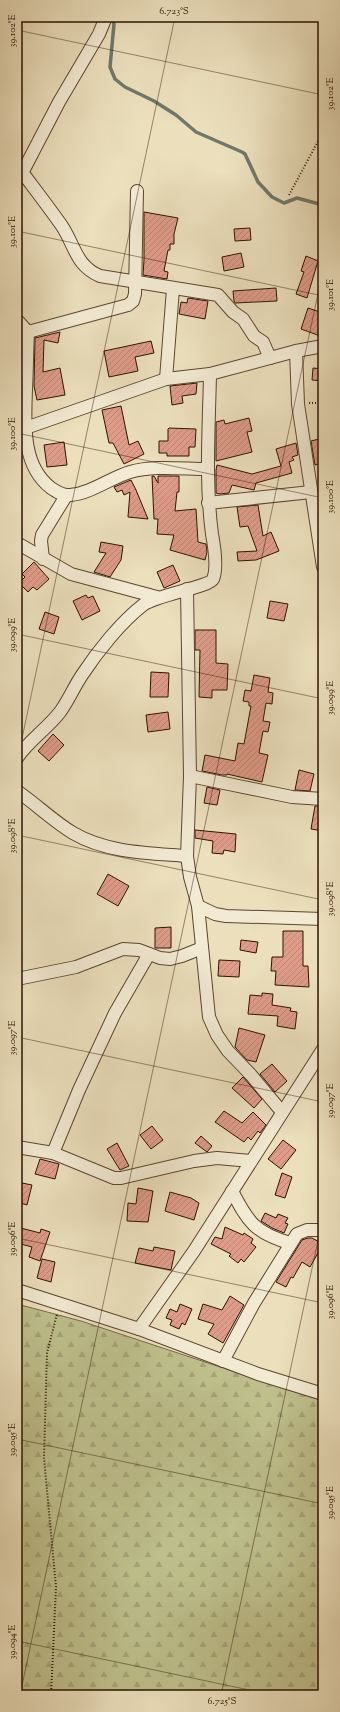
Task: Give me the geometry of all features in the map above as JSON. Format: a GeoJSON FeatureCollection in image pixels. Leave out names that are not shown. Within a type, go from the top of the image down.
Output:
{"type":"FeatureCollection","features":[{"type":"Feature","properties":{"kind":"street"},"geometry":{"type":"LineString","coordinates":[[106,17],[99,34],[59,102],[19,176],[25,176],[62,227],[81,264],[90,272],[100,276],[136,283],[218,295],[233,312],[243,319],[254,336],[263,342],[270,358]]}},
{"type":"Feature","properties":{"kind":"street"},"geometry":{"type":"LineString","coordinates":[[28,332],[128,305],[132,301],[135,294],[136,283],[138,191]]}},
{"type":"Feature","properties":{"kind":"street"},"geometry":{"type":"LineString","coordinates":[[166,379],[172,289]]}},
{"type":"Feature","properties":{"kind":"street"},"geometry":{"type":"LineString","coordinates":[[17,320],[28,332],[21,429],[33,467],[44,482],[57,492],[66,496],[101,485],[129,472],[148,469],[208,469]]}},
{"type":"Feature","properties":{"kind":"street"},"geometry":{"type":"LineString","coordinates":[[21,429],[166,379],[210,374],[296,351],[323,346]]}},
{"type":"Feature","properties":{"kind":"street"},"geometry":{"type":"LineString","coordinates":[[296,351],[298,404],[323,567]]}},
{"type":"Feature","properties":{"kind":"street"},"geometry":{"type":"LineString","coordinates":[[17,758],[31,740],[60,712],[82,674],[115,633],[144,604],[157,597],[209,583],[214,578],[214,545],[208,503],[210,374]]}},
{"type":"Feature","properties":{"kind":"street"},"geometry":{"type":"LineString","coordinates":[[208,503],[311,492]]}},
{"type":"Feature","properties":{"kind":"street"},"geometry":{"type":"LineString","coordinates":[[43,558],[41,541],[42,535],[66,496]]}},
{"type":"Feature","properties":{"kind":"street"},"geometry":{"type":"LineString","coordinates":[[17,544],[71,574],[157,597]]}},
{"type":"Feature","properties":{"kind":"street"},"geometry":{"type":"LineString","coordinates":[[187,590],[190,776],[186,856],[198,906],[209,1016],[217,1035],[228,1051],[251,1075],[282,1112]]}},
{"type":"Feature","properties":{"kind":"street"},"geometry":{"type":"LineString","coordinates":[[190,776],[292,797],[323,799]]}},
{"type":"Feature","properties":{"kind":"street"},"geometry":{"type":"LineString","coordinates":[[17,790],[73,833],[89,841],[129,850],[186,856]]}},
{"type":"Feature","properties":{"kind":"street"},"geometry":{"type":"LineString","coordinates":[[198,906],[215,914],[226,916],[323,919]]}},
{"type":"Feature","properties":{"kind":"street"},"geometry":{"type":"LineString","coordinates":[[17,979],[76,967],[123,949],[139,950],[160,958],[170,959],[202,948]]}},
{"type":"Feature","properties":{"kind":"street"},"geometry":{"type":"LineString","coordinates":[[54,1153],[79,1090],[115,1013],[149,954]]}},
{"type":"Feature","properties":{"kind":"street"},"geometry":{"type":"LineString","coordinates":[[139,1328],[194,1251],[323,1049]]}},
{"type":"Feature","properties":{"kind":"street"},"geometry":{"type":"LineString","coordinates":[[17,1146],[54,1153],[114,1178],[121,1178],[194,1161],[210,1159],[231,1158],[251,1161]]}},
{"type":"Feature","properties":{"kind":"street"},"geometry":{"type":"LineString","coordinates":[[232,1191],[249,1221],[261,1232],[290,1243]]}},
{"type":"Feature","properties":{"kind":"street"},"geometry":{"type":"LineString","coordinates":[[223,1361],[254,1303],[290,1243],[297,1234],[302,1231],[323,1230]]}},
{"type":"Feature","properties":{"kind":"street"},"geometry":{"type":"LineString","coordinates":[[17,1290],[139,1328],[258,1374],[323,1394]]}},
{"type":"Feature","properties":{"kind":"path"},"geometry":{"type":"LineString","coordinates":[[289,195],[323,132]]}},
{"type":"Feature","properties":{"kind":"path"},"geometry":{"type":"LineString","coordinates":[[51,1695],[56,1587],[44,1458],[47,1354],[60,1303]]}},
{"type":"Feature","properties":{"kind":"green space"},"geometry":{"type":"Polygon","coordinates":[[[17,1304],[81,1321],[323,1401],[323,1695],[17,1695],[17,1304]]]}},
{"type":"Feature","properties":{"kind":"building"},"geometry":{"type":"Polygon","coordinates":[[[144,212],[178,218],[174,234],[174,244],[170,244],[170,250],[168,250],[164,271],[168,272],[167,279],[143,275],[144,212]]]}},
{"type":"Feature","properties":{"kind":"building"},"geometry":{"type":"Polygon","coordinates":[[[250,228],[251,240],[235,241],[234,229],[250,228]]]}},
{"type":"Feature","properties":{"kind":"building"},"geometry":{"type":"Polygon","coordinates":[[[241,253],[244,267],[224,271],[222,257],[241,253]]]}},
{"type":"Feature","properties":{"kind":"building"},"geometry":{"type":"Polygon","coordinates":[[[306,256],[318,261],[307,298],[296,294],[304,272],[301,271],[306,256]]]}},
{"type":"Feature","properties":{"kind":"building"},"geometry":{"type":"Polygon","coordinates":[[[276,288],[277,301],[235,303],[234,301],[233,291],[276,288]]]}},
{"type":"Feature","properties":{"kind":"building"},"geometry":{"type":"Polygon","coordinates":[[[188,298],[208,301],[205,319],[179,314],[181,302],[187,303],[188,298]]]}},
{"type":"Feature","properties":{"kind":"building"},"geometry":{"type":"Polygon","coordinates":[[[308,308],[323,313],[323,337],[301,329],[308,308]]]}},
{"type":"Feature","properties":{"kind":"building"},"geometry":{"type":"Polygon","coordinates":[[[60,332],[58,343],[44,340],[43,372],[60,368],[65,395],[37,400],[34,386],[35,338],[60,332]]]}},
{"type":"Feature","properties":{"kind":"building"},"geometry":{"type":"Polygon","coordinates":[[[151,341],[154,353],[135,357],[138,371],[109,377],[104,351],[151,341]]]}},
{"type":"Feature","properties":{"kind":"building"},"geometry":{"type":"Polygon","coordinates":[[[313,368],[323,369],[323,381],[312,380],[313,368]]]}},
{"type":"Feature","properties":{"kind":"building"},"geometry":{"type":"Polygon","coordinates":[[[197,383],[196,394],[182,396],[183,403],[172,405],[170,386],[197,383]]]}},
{"type":"Feature","properties":{"kind":"building"},"geometry":{"type":"Polygon","coordinates":[[[121,406],[129,445],[138,441],[144,454],[124,464],[113,443],[109,443],[102,410],[121,406]]]}},
{"type":"Feature","properties":{"kind":"building"},"geometry":{"type":"Polygon","coordinates":[[[249,418],[252,431],[247,432],[252,452],[216,461],[216,422],[224,420],[225,424],[249,418]]]}},
{"type":"Feature","properties":{"kind":"building"},"geometry":{"type":"Polygon","coordinates":[[[169,428],[196,429],[195,447],[189,447],[189,456],[167,456],[167,453],[159,453],[159,441],[168,441],[169,428]]]}},
{"type":"Feature","properties":{"kind":"building"},"geometry":{"type":"Polygon","coordinates":[[[323,438],[323,463],[315,465],[311,441],[323,438]]]}},
{"type":"Feature","properties":{"kind":"building"},"geometry":{"type":"Polygon","coordinates":[[[64,442],[67,465],[47,467],[44,445],[64,442]]]}},
{"type":"Feature","properties":{"kind":"building"},"geometry":{"type":"Polygon","coordinates":[[[296,443],[298,455],[292,457],[294,460],[289,462],[292,473],[256,483],[254,490],[232,485],[229,493],[216,493],[217,465],[252,474],[281,466],[276,449],[296,443]]]}},
{"type":"Feature","properties":{"kind":"building"},"geometry":{"type":"Polygon","coordinates":[[[152,476],[154,476],[158,483],[158,476],[179,476],[179,492],[177,492],[175,511],[196,509],[198,542],[206,544],[207,552],[205,560],[170,550],[174,535],[157,534],[158,519],[154,519],[152,476]]]}},
{"type":"Feature","properties":{"kind":"building"},"geometry":{"type":"Polygon","coordinates":[[[131,480],[148,519],[128,517],[130,492],[124,495],[122,490],[117,492],[114,487],[131,480]]]}},
{"type":"Feature","properties":{"kind":"building"},"geometry":{"type":"Polygon","coordinates":[[[258,505],[263,536],[271,532],[279,551],[256,560],[238,561],[237,552],[257,551],[248,526],[240,527],[237,507],[258,505]]]}},
{"type":"Feature","properties":{"kind":"building"},"geometry":{"type":"Polygon","coordinates":[[[101,542],[123,546],[121,560],[110,577],[94,572],[106,553],[99,552],[101,542]]]}},
{"type":"Feature","properties":{"kind":"building"},"geometry":{"type":"Polygon","coordinates":[[[34,562],[49,579],[37,590],[33,587],[28,592],[19,583],[25,577],[22,574],[34,562]]]}},
{"type":"Feature","properties":{"kind":"building"},"geometry":{"type":"Polygon","coordinates":[[[173,565],[180,581],[164,588],[157,572],[173,565]]]}},
{"type":"Feature","properties":{"kind":"building"},"geometry":{"type":"Polygon","coordinates":[[[86,595],[88,598],[93,596],[100,611],[82,620],[73,601],[86,595]]]}},
{"type":"Feature","properties":{"kind":"building"},"geometry":{"type":"Polygon","coordinates":[[[270,601],[288,604],[284,621],[267,618],[270,601]]]}},
{"type":"Feature","properties":{"kind":"building"},"geometry":{"type":"Polygon","coordinates":[[[45,612],[59,617],[54,634],[39,629],[45,612]]]}},
{"type":"Feature","properties":{"kind":"building"},"geometry":{"type":"Polygon","coordinates":[[[195,630],[216,630],[216,663],[228,664],[227,690],[212,690],[212,698],[199,697],[200,650],[195,650],[195,630]]]}},
{"type":"Feature","properties":{"kind":"building"},"geometry":{"type":"Polygon","coordinates":[[[151,672],[169,673],[168,697],[150,697],[151,672]]]}},
{"type":"Feature","properties":{"kind":"building"},"geometry":{"type":"Polygon","coordinates":[[[254,675],[270,678],[268,692],[273,693],[272,704],[266,703],[263,721],[270,722],[268,732],[263,731],[259,753],[268,755],[262,782],[227,774],[222,775],[202,771],[205,755],[235,761],[238,743],[244,744],[251,706],[249,706],[249,702],[243,701],[245,690],[251,691],[254,675]]]}},
{"type":"Feature","properties":{"kind":"building"},"geometry":{"type":"Polygon","coordinates":[[[168,712],[170,729],[148,732],[146,715],[168,712]]]}},
{"type":"Feature","properties":{"kind":"building"},"geometry":{"type":"Polygon","coordinates":[[[53,734],[64,745],[49,761],[38,751],[53,734]]]}},
{"type":"Feature","properties":{"kind":"building"},"geometry":{"type":"Polygon","coordinates":[[[299,770],[314,774],[310,791],[295,790],[299,770]]]}},
{"type":"Feature","properties":{"kind":"building"},"geometry":{"type":"Polygon","coordinates":[[[207,787],[220,790],[217,805],[204,803],[207,787]]]}},
{"type":"Feature","properties":{"kind":"building"},"geometry":{"type":"Polygon","coordinates":[[[315,806],[323,806],[323,831],[311,829],[315,806]]]}},
{"type":"Feature","properties":{"kind":"building"},"geometry":{"type":"Polygon","coordinates":[[[195,830],[236,834],[235,852],[224,850],[223,854],[212,853],[213,841],[195,838],[195,830]]]}},
{"type":"Feature","properties":{"kind":"building"},"geometry":{"type":"Polygon","coordinates":[[[108,874],[129,886],[118,906],[97,894],[108,874]]]}},
{"type":"Feature","properties":{"kind":"building"},"geometry":{"type":"Polygon","coordinates":[[[171,927],[171,948],[155,948],[155,928],[171,927]]]}},
{"type":"Feature","properties":{"kind":"building"},"geometry":{"type":"Polygon","coordinates":[[[283,931],[303,931],[303,966],[308,966],[309,987],[275,985],[276,971],[271,971],[272,957],[283,957],[283,931]]]}},
{"type":"Feature","properties":{"kind":"building"},"geometry":{"type":"Polygon","coordinates":[[[241,940],[258,942],[256,953],[240,950],[241,940]]]}},
{"type":"Feature","properties":{"kind":"building"},"geometry":{"type":"Polygon","coordinates":[[[219,960],[240,961],[239,977],[218,976],[219,960]]]}},
{"type":"Feature","properties":{"kind":"building"},"geometry":{"type":"Polygon","coordinates":[[[262,993],[273,994],[272,1005],[291,1008],[290,1011],[297,1012],[295,1029],[277,1026],[278,1016],[248,1014],[250,995],[262,996],[262,993]]]}},
{"type":"Feature","properties":{"kind":"building"},"geometry":{"type":"Polygon","coordinates":[[[239,1028],[265,1035],[256,1062],[247,1060],[235,1047],[239,1028]]]}},
{"type":"Feature","properties":{"kind":"building"},"geometry":{"type":"Polygon","coordinates":[[[272,1064],[287,1081],[275,1092],[260,1074],[272,1064]]]}},
{"type":"Feature","properties":{"kind":"building"},"geometry":{"type":"Polygon","coordinates":[[[243,1077],[262,1099],[254,1108],[232,1088],[243,1077]]]}},
{"type":"Feature","properties":{"kind":"building"},"geometry":{"type":"Polygon","coordinates":[[[224,1111],[242,1123],[253,1112],[266,1125],[260,1133],[258,1131],[251,1140],[248,1137],[244,1142],[215,1122],[224,1111]]]}},
{"type":"Feature","properties":{"kind":"building"},"geometry":{"type":"Polygon","coordinates":[[[152,1126],[163,1140],[151,1149],[140,1135],[152,1126]]]}},
{"type":"Feature","properties":{"kind":"building"},"geometry":{"type":"Polygon","coordinates":[[[201,1136],[212,1146],[207,1152],[195,1143],[201,1136]]]}},
{"type":"Feature","properties":{"kind":"building"},"geometry":{"type":"Polygon","coordinates":[[[283,1140],[296,1150],[281,1169],[268,1159],[283,1140]]]}},
{"type":"Feature","properties":{"kind":"building"},"geometry":{"type":"Polygon","coordinates":[[[117,1143],[129,1166],[120,1170],[107,1149],[117,1143]]]}},
{"type":"Feature","properties":{"kind":"building"},"geometry":{"type":"Polygon","coordinates":[[[40,1159],[59,1164],[55,1179],[35,1174],[40,1159]]]}},
{"type":"Feature","properties":{"kind":"building"},"geometry":{"type":"Polygon","coordinates":[[[282,1173],[292,1177],[285,1198],[275,1195],[282,1173]]]}},
{"type":"Feature","properties":{"kind":"building"},"geometry":{"type":"Polygon","coordinates":[[[17,1182],[32,1185],[27,1205],[17,1202],[17,1182]]]}},
{"type":"Feature","properties":{"kind":"building"},"geometry":{"type":"Polygon","coordinates":[[[138,1188],[153,1191],[148,1222],[127,1221],[128,1203],[136,1204],[138,1188]]]}},
{"type":"Feature","properties":{"kind":"building"},"geometry":{"type":"Polygon","coordinates":[[[170,1192],[191,1198],[199,1203],[194,1220],[165,1211],[170,1192]]]}},
{"type":"Feature","properties":{"kind":"building"},"geometry":{"type":"Polygon","coordinates":[[[265,1213],[276,1218],[278,1214],[288,1218],[285,1223],[288,1224],[284,1233],[261,1221],[265,1213]]]}},
{"type":"Feature","properties":{"kind":"building"},"geometry":{"type":"Polygon","coordinates":[[[17,1227],[40,1233],[41,1229],[50,1232],[40,1261],[29,1257],[32,1247],[17,1243],[17,1227]]]}},
{"type":"Feature","properties":{"kind":"building"},"geometry":{"type":"Polygon","coordinates":[[[225,1227],[243,1235],[244,1233],[253,1239],[251,1243],[256,1247],[244,1262],[241,1259],[238,1263],[229,1256],[231,1254],[211,1244],[215,1237],[222,1239],[225,1227]]]}},
{"type":"Feature","properties":{"kind":"building"},"geometry":{"type":"Polygon","coordinates":[[[312,1238],[323,1244],[310,1267],[302,1262],[286,1287],[276,1282],[302,1240],[312,1238]]]}},
{"type":"Feature","properties":{"kind":"building"},"geometry":{"type":"Polygon","coordinates":[[[154,1247],[175,1251],[171,1270],[135,1263],[139,1248],[153,1251],[154,1247]]]}},
{"type":"Feature","properties":{"kind":"building"},"geometry":{"type":"Polygon","coordinates":[[[42,1259],[55,1262],[51,1282],[37,1278],[42,1259]]]}},
{"type":"Feature","properties":{"kind":"building"},"geometry":{"type":"Polygon","coordinates":[[[230,1296],[244,1305],[223,1343],[208,1334],[214,1324],[198,1319],[203,1304],[222,1310],[230,1296]]]}},
{"type":"Feature","properties":{"kind":"building"},"geometry":{"type":"Polygon","coordinates":[[[180,1304],[192,1309],[185,1325],[182,1323],[179,1329],[170,1325],[172,1320],[166,1318],[170,1309],[177,1312],[180,1304]]]}},
{"type":"Feature","properties":{"kind":"waterway"},"geometry":{"type":"LineString","coordinates":[[112,17],[114,24],[110,67],[115,79],[125,87],[154,101],[176,115],[196,132],[245,154],[258,182],[272,197],[284,203],[297,198],[323,205]]}}]}
